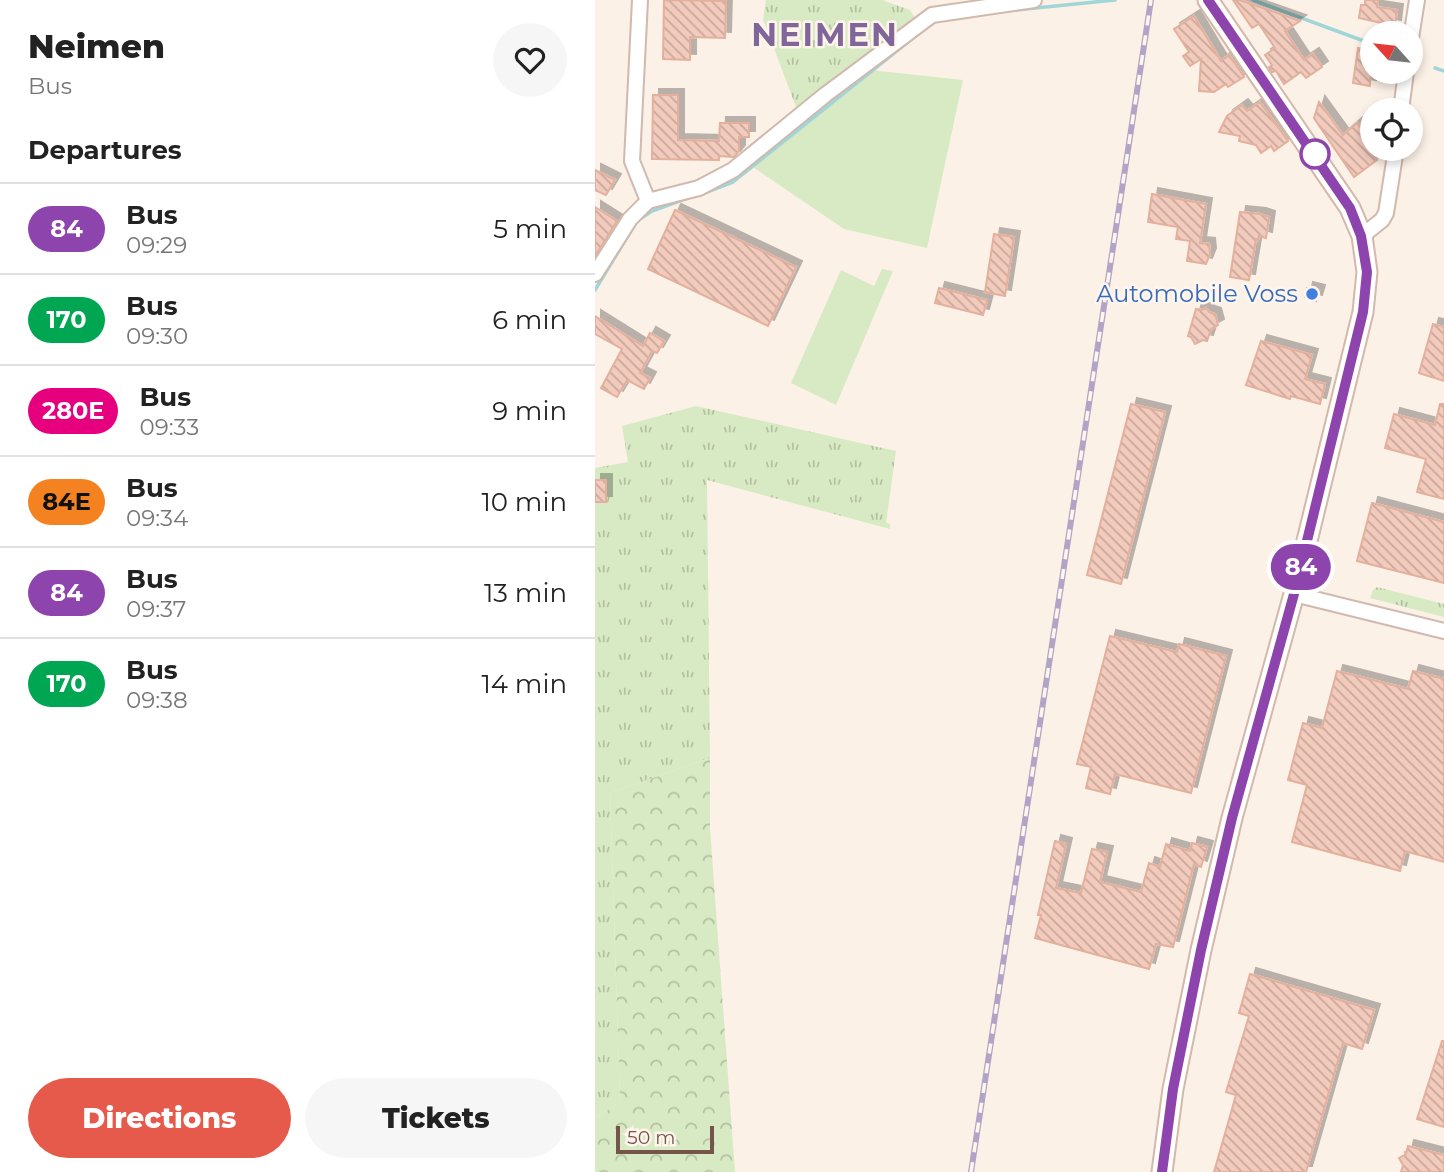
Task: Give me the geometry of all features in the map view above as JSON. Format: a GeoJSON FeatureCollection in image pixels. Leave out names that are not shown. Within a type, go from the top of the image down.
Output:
{"type":"FeatureCollection","features":[{"type":"Feature","properties":{"kind":"main road"},"geometry":{"type":"LineString","coordinates":[[1162,1172],[1173,1089],[1203,941],[1232,818],[1294,594],[1363,312],[1367,272],[1361,236],[1341,191],[1208,0]]}},
{"type":"Feature","properties":{"kind":"street"},"geometry":{"type":"LineString","coordinates":[[640,0],[632,161],[648,201]]}},
{"type":"Feature","properties":{"kind":"street"},"geometry":{"type":"LineString","coordinates":[[595,274],[630,219],[648,201],[699,188],[733,170],[825,95],[932,15],[1034,0]]}},
{"type":"Feature","properties":{"kind":"street"},"geometry":{"type":"LineString","coordinates":[[1414,21],[1417,0]]}},
{"type":"Feature","properties":{"kind":"street"},"geometry":{"type":"LineString","coordinates":[[1361,236],[1382,220],[1394,161]]}},
{"type":"Feature","properties":{"kind":"street"},"geometry":{"type":"LineString","coordinates":[[1294,594],[1444,631]]}},
{"type":"Feature","properties":{"kind":"green space"},"geometry":{"type":"Polygon","coordinates":[[[766,0],[882,0],[910,10],[918,23],[799,115],[763,19],[766,0]]]}},
{"type":"Feature","properties":{"kind":"green space"},"geometry":{"type":"Polygon","coordinates":[[[870,70],[963,80],[927,248],[844,229],[750,165],[870,70]]]}},
{"type":"Feature","properties":{"kind":"green space"},"geometry":{"type":"Polygon","coordinates":[[[882,269],[893,271],[836,405],[791,383],[841,270],[874,286],[882,269]]]}},
{"type":"Feature","properties":{"kind":"green space"},"geometry":{"type":"Polygon","coordinates":[[[696,406],[896,451],[886,523],[890,524],[890,529],[707,480],[710,758],[610,793],[620,1103],[595,1118],[595,468],[628,462],[622,426],[696,406]]]}},
{"type":"Feature","properties":{"kind":"green space"},"geometry":{"type":"Polygon","coordinates":[[[1377,587],[1444,604],[1444,617],[1370,598],[1377,587]]]}},
{"type":"Feature","properties":{"kind":"green space"},"geometry":{"type":"Polygon","coordinates":[[[710,758],[710,828],[735,1172],[595,1172],[595,1118],[620,1103],[610,793],[710,758]]]}},
{"type":"Feature","properties":{"kind":"building"},"geometry":{"type":"Polygon","coordinates":[[[664,0],[726,1],[725,38],[690,37],[690,60],[663,59],[664,0]]]}},
{"type":"Feature","properties":{"kind":"building"},"geometry":{"type":"Polygon","coordinates":[[[1233,0],[1300,21],[1285,31],[1304,60],[1313,54],[1322,67],[1306,78],[1301,72],[1284,84],[1276,71],[1272,72],[1269,67],[1272,65],[1265,55],[1275,48],[1259,24],[1252,28],[1233,0]]]}},
{"type":"Feature","properties":{"kind":"building"},"geometry":{"type":"Polygon","coordinates":[[[1365,0],[1378,0],[1377,7],[1397,10],[1396,21],[1359,18],[1361,5],[1365,5],[1365,0]]]}},
{"type":"Feature","properties":{"kind":"building"},"geometry":{"type":"Polygon","coordinates":[[[1194,16],[1221,61],[1229,55],[1244,77],[1214,92],[1199,91],[1201,59],[1190,66],[1183,56],[1189,52],[1174,29],[1194,16]]]}},
{"type":"Feature","properties":{"kind":"building"},"geometry":{"type":"Polygon","coordinates":[[[1358,48],[1360,84],[1370,86],[1353,83],[1358,48]]]}},
{"type":"Feature","properties":{"kind":"building"},"geometry":{"type":"Polygon","coordinates":[[[653,95],[678,95],[678,140],[719,141],[720,123],[749,123],[749,137],[739,137],[739,151],[734,157],[719,156],[719,160],[652,159],[653,95]]]}},
{"type":"Feature","properties":{"kind":"building"},"geometry":{"type":"Polygon","coordinates":[[[1260,102],[1288,141],[1274,151],[1271,146],[1261,153],[1256,145],[1239,141],[1240,136],[1219,132],[1227,116],[1242,105],[1247,111],[1260,102]]]}},
{"type":"Feature","properties":{"kind":"building"},"geometry":{"type":"Polygon","coordinates":[[[1319,102],[1343,135],[1357,123],[1360,127],[1360,161],[1376,161],[1354,177],[1314,118],[1319,102]]]}},
{"type":"Feature","properties":{"kind":"building"},"geometry":{"type":"Polygon","coordinates":[[[595,170],[615,180],[606,195],[595,190],[595,170]]]}},
{"type":"Feature","properties":{"kind":"building"},"geometry":{"type":"Polygon","coordinates":[[[1152,194],[1206,204],[1200,243],[1209,244],[1210,254],[1206,264],[1187,261],[1190,241],[1176,239],[1178,227],[1148,222],[1152,194]]]}},
{"type":"Feature","properties":{"kind":"building"},"geometry":{"type":"Polygon","coordinates":[[[595,207],[617,221],[595,256],[595,207]]]}},
{"type":"Feature","properties":{"kind":"building"},"geometry":{"type":"Polygon","coordinates":[[[675,210],[796,267],[768,326],[648,269],[675,210]]]}},
{"type":"Feature","properties":{"kind":"building"},"geometry":{"type":"Polygon","coordinates":[[[1240,212],[1269,217],[1266,238],[1259,236],[1258,240],[1256,239],[1249,280],[1230,277],[1240,212]]]}},
{"type":"Feature","properties":{"kind":"building"},"geometry":{"type":"Polygon","coordinates":[[[994,234],[1014,237],[1005,296],[985,292],[994,234]]]}},
{"type":"Feature","properties":{"kind":"building"},"geometry":{"type":"Polygon","coordinates":[[[939,288],[987,300],[983,315],[935,303],[939,288]]]}},
{"type":"Feature","properties":{"kind":"building"},"geometry":{"type":"Polygon","coordinates":[[[1307,288],[1319,291],[1316,301],[1305,297],[1307,288]]]}},
{"type":"Feature","properties":{"kind":"building"},"geometry":{"type":"Polygon","coordinates":[[[1206,308],[1215,314],[1218,325],[1211,329],[1207,341],[1195,344],[1188,336],[1196,309],[1206,308]]]}},
{"type":"Feature","properties":{"kind":"building"},"geometry":{"type":"Polygon","coordinates":[[[595,316],[643,346],[650,333],[664,341],[657,353],[652,351],[640,373],[650,378],[644,389],[627,380],[617,397],[601,388],[622,349],[595,334],[595,316]]]}},
{"type":"Feature","properties":{"kind":"building"},"geometry":{"type":"Polygon","coordinates":[[[1433,324],[1444,327],[1444,381],[1419,373],[1433,324]]]}},
{"type":"Feature","properties":{"kind":"building"},"geometry":{"type":"Polygon","coordinates":[[[1261,341],[1312,355],[1305,379],[1325,384],[1320,404],[1291,396],[1290,399],[1246,385],[1261,341]]]}},
{"type":"Feature","properties":{"kind":"building"},"geometry":{"type":"Polygon","coordinates":[[[1131,404],[1165,412],[1121,584],[1087,575],[1131,404]]]}},
{"type":"Feature","properties":{"kind":"building"},"geometry":{"type":"Polygon","coordinates":[[[1440,404],[1444,404],[1444,499],[1417,492],[1426,459],[1385,448],[1394,414],[1435,425],[1440,404]]]}},
{"type":"Feature","properties":{"kind":"building"},"geometry":{"type":"Polygon","coordinates":[[[595,480],[606,480],[606,502],[595,502],[595,480]]]}},
{"type":"Feature","properties":{"kind":"building"},"geometry":{"type":"Polygon","coordinates":[[[1372,503],[1444,522],[1444,583],[1357,561],[1372,503]]]}},
{"type":"Feature","properties":{"kind":"building"},"geometry":{"type":"Polygon","coordinates":[[[1110,636],[1177,652],[1179,644],[1226,656],[1191,793],[1115,774],[1110,794],[1086,788],[1091,767],[1077,764],[1110,636]]]}},
{"type":"Feature","properties":{"kind":"building"},"geometry":{"type":"Polygon","coordinates":[[[1337,671],[1408,689],[1413,671],[1444,679],[1444,862],[1405,851],[1400,871],[1292,842],[1307,785],[1288,780],[1303,723],[1322,728],[1337,671]]]}},
{"type":"Feature","properties":{"kind":"building"},"geometry":{"type":"Polygon","coordinates":[[[1055,841],[1066,844],[1056,888],[1081,893],[1092,849],[1107,852],[1100,882],[1141,892],[1149,863],[1160,867],[1166,844],[1190,851],[1192,843],[1207,847],[1201,867],[1194,864],[1173,947],[1156,944],[1149,969],[1035,938],[1055,841]]]}},
{"type":"Feature","properties":{"kind":"building"},"geometry":{"type":"Polygon","coordinates":[[[1250,974],[1374,1010],[1362,1049],[1343,1043],[1306,1172],[1214,1172],[1236,1095],[1226,1092],[1249,1016],[1239,1013],[1250,974]]]}},
{"type":"Feature","properties":{"kind":"building"},"geometry":{"type":"Polygon","coordinates":[[[1444,1041],[1444,1127],[1417,1119],[1444,1041]]]}},
{"type":"Feature","properties":{"kind":"building"},"geometry":{"type":"Polygon","coordinates":[[[1408,1146],[1444,1155],[1444,1172],[1401,1172],[1403,1165],[1399,1158],[1406,1154],[1408,1146]]]}},
{"type":"Feature","properties":{"kind":"waterway"},"geometry":{"type":"LineString","coordinates":[[1005,11],[1115,0]]}},
{"type":"Feature","properties":{"kind":"waterway"},"geometry":{"type":"LineString","coordinates":[[1253,0],[1360,40]]}},
{"type":"Feature","properties":{"kind":"waterway"},"geometry":{"type":"LineString","coordinates":[[707,192],[733,182],[932,23]]}},
{"type":"Feature","properties":{"kind":"waterway"},"geometry":{"type":"LineString","coordinates":[[1435,68],[1444,71]]}},
{"type":"Feature","properties":{"kind":"waterway"},"geometry":{"type":"LineString","coordinates":[[595,290],[637,221],[652,211],[696,195]]}},
{"type":"Feature","properties":{"kind":"railway"},"geometry":{"type":"LineString","coordinates":[[971,1172],[1151,0]]}},
{"type":"Feature","properties":{"kind":"bus line","name":"84"},"geometry":{"type":"LineString","coordinates":[[1162,1172],[1173,1089],[1201,950],[1232,818],[1294,594],[1331,444],[1363,312],[1367,272],[1357,222],[1341,191],[1208,0]]}},
{"type":"Feature","properties":{"kind":"place","name":"Automobile Voss"},"geometry":{"type":"Point","coordinates":[1312,294]}},
{"type":"Feature","properties":{"kind":"district","name":"NEIMEN"},"geometry":{"type":"Point","coordinates":[825,35]}}]}
